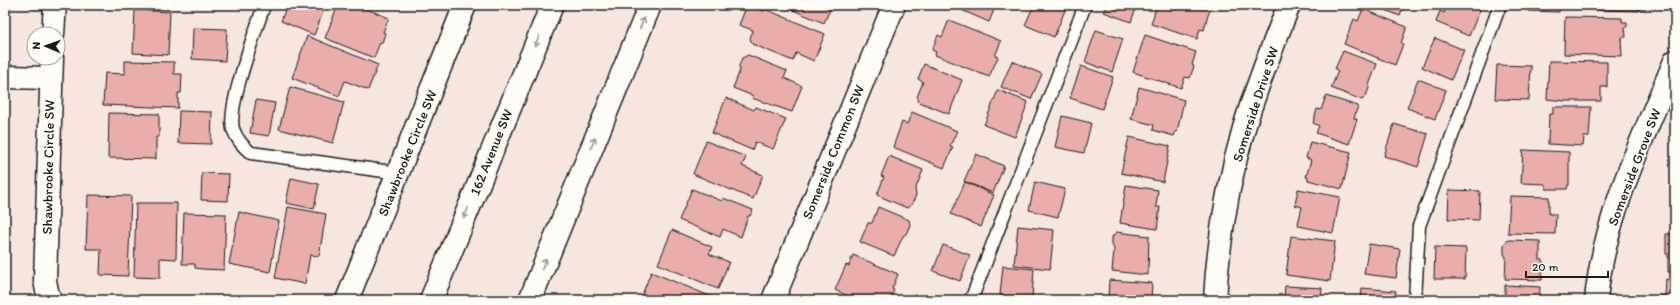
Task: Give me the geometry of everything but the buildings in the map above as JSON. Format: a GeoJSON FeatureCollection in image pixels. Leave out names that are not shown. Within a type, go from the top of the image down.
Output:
{"type":"FeatureCollection","features":[{"type":"Feature","properties":{"kind":"street"},"geometry":{"type":"LineString","coordinates":[[54,26],[55,5]]}},
{"type":"Feature","properties":{"kind":"street","name":"Shawbrooke Circle SW"},"geometry":{"type":"LineString","coordinates":[[347,300],[465,5]]}},
{"type":"Feature","properties":{"kind":"street","name":"162 Avenue SW"},"geometry":{"type":"LineString","coordinates":[[431,300],[552,5]]}},
{"type":"Feature","properties":{"kind":"street"},"geometry":{"type":"LineString","coordinates":[[530,300],[650,5]]}},
{"type":"Feature","properties":{"kind":"street","name":"Somerside Common SW"},"geometry":{"type":"LineString","coordinates":[[773,300],[894,5]]}},
{"type":"Feature","properties":{"kind":"street","name":"Somerside Drive SW"},"geometry":{"type":"LineString","coordinates":[[1215,300],[1226,204],[1244,129],[1289,5]]}},
{"type":"Feature","properties":{"kind":"street","name":"Somerside Grove SW"},"geometry":{"type":"LineString","coordinates":[[1596,300],[1608,238],[1626,181],[1675,61]]}},
{"type":"Feature","properties":{"kind":"street","name":"Shawbrooke Circle SW"},"geometry":{"type":"LineString","coordinates":[[5,77],[51,68],[45,281],[48,295],[51,300]]}},
{"type":"Feature","properties":{"kind":"lane"},"geometry":{"type":"LineString","coordinates":[[264,5],[236,94],[233,129],[240,144],[251,153],[399,173]]}},
{"type":"Feature","properties":{"kind":"lane"},"geometry":{"type":"LineString","coordinates":[[971,300],[1085,5]]}},
{"type":"Feature","properties":{"kind":"lane"},"geometry":{"type":"LineString","coordinates":[[1415,300],[1419,226],[1500,5]]}}]}
